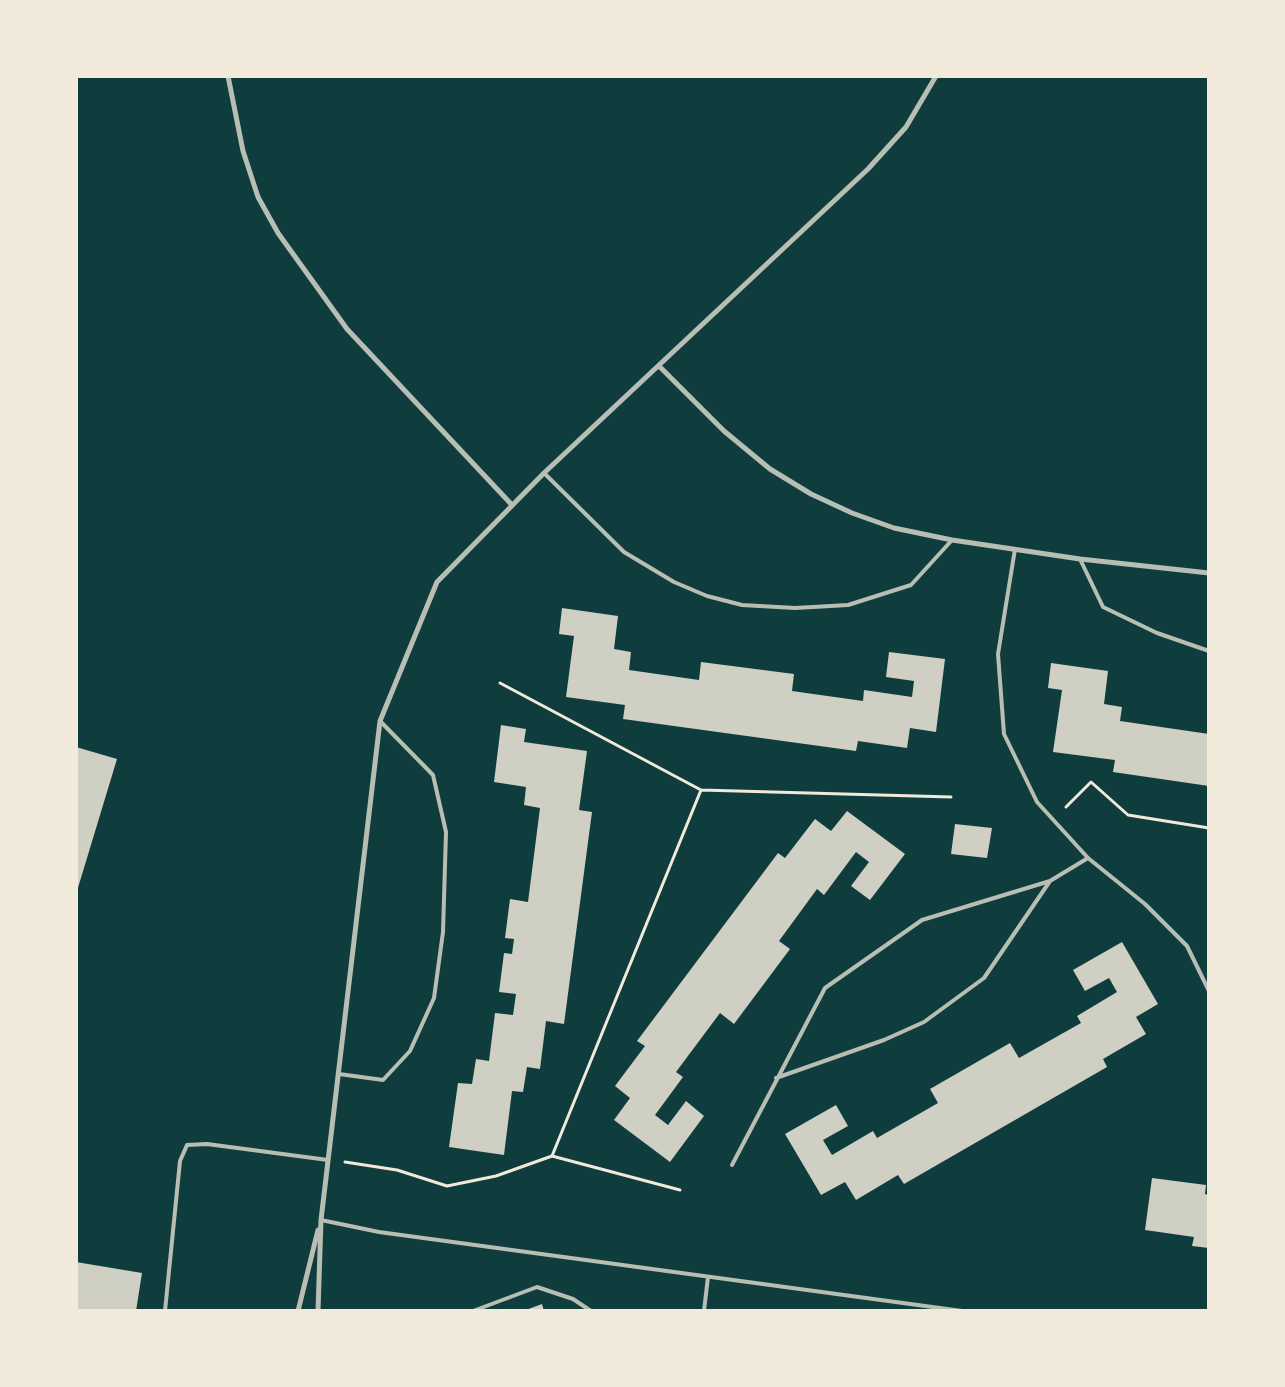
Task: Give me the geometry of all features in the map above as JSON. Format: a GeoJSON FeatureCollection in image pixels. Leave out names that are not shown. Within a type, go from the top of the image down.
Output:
{"type":"FeatureCollection","features":[{"type":"Feature","properties":{"kind":"street"},"geometry":{"type":"LineString","coordinates":[[228,76],[243,151],[258,197],[278,233],[347,329],[512,505]]}},
{"type":"Feature","properties":{"kind":"street"},"geometry":{"type":"LineString","coordinates":[[318,1311],[321,1220],[380,721],[437,582],[544,473],[868,169],[906,127],[936,76]]}},
{"type":"Feature","properties":{"kind":"street"},"geometry":{"type":"LineString","coordinates":[[659,366],[724,431],[762,463],[811,494],[852,513],[894,528],[952,540],[1080,559],[1209,573]]}},
{"type":"Feature","properties":{"kind":"street"},"geometry":{"type":"LineString","coordinates":[[298,1311],[321,1220]]}},
{"type":"Feature","properties":{"kind":"lane"},"geometry":{"type":"LineString","coordinates":[[544,473],[624,552],[674,582],[707,596],[742,605],[795,608],[848,605],[911,585],[952,540]]}},
{"type":"Feature","properties":{"kind":"lane"},"geometry":{"type":"LineString","coordinates":[[1015,549],[998,654],[1004,734],[1037,802],[1088,858],[1145,904],[1187,946],[1209,991]]}},
{"type":"Feature","properties":{"kind":"lane"},"geometry":{"type":"LineString","coordinates":[[1080,559],[1103,607],[1157,633],[1209,651]]}},
{"type":"Feature","properties":{"kind":"lane"},"geometry":{"type":"LineString","coordinates":[[339,1074],[383,1080],[410,1051],[434,998],[443,932],[446,832],[433,775],[380,721]]}},
{"type":"Feature","properties":{"kind":"lane"},"geometry":{"type":"LineString","coordinates":[[732,1165],[776,1078],[825,988],[922,920],[1050,881],[1088,858]]}},
{"type":"Feature","properties":{"kind":"lane"},"geometry":{"type":"LineString","coordinates":[[776,1078],[884,1040],[924,1022],[984,978],[1050,881]]}},
{"type":"Feature","properties":{"kind":"lane"},"geometry":{"type":"LineString","coordinates":[[165,1311],[180,1161],[188,1145],[207,1144],[329,1160]]}},
{"type":"Feature","properties":{"kind":"lane"},"geometry":{"type":"LineString","coordinates":[[321,1220],[379,1232],[962,1311]]}},
{"type":"Feature","properties":{"kind":"lane"},"geometry":{"type":"LineString","coordinates":[[704,1311],[708,1277]]}},
{"type":"Feature","properties":{"kind":"lane"},"geometry":{"type":"LineString","coordinates":[[473,1311],[538,1287],[572,1299],[591,1311]]}},
{"type":"Feature","properties":{"kind":"path"},"geometry":{"type":"LineString","coordinates":[[500,683],[701,790],[951,798]]}},
{"type":"Feature","properties":{"kind":"path"},"geometry":{"type":"LineString","coordinates":[[1054,820],[1091,782],[1128,814],[1209,828]]}},
{"type":"Feature","properties":{"kind":"path"},"geometry":{"type":"LineString","coordinates":[[552,1156],[701,790]]}},
{"type":"Feature","properties":{"kind":"path"},"geometry":{"type":"LineString","coordinates":[[329,1160],[397,1170],[447,1186],[496,1176],[552,1156],[680,1190]]}},
{"type":"Feature","properties":{"kind":"building"},"geometry":{"type":"Polygon","coordinates":[[[562,608],[618,616],[614,649],[631,652],[629,670],[699,680],[701,662],[794,674],[792,691],[863,701],[864,690],[912,697],[914,681],[886,677],[889,652],[945,659],[936,732],[910,728],[907,748],[858,741],[856,751],[623,719],[625,705],[566,697],[574,636],[559,634],[562,608]]]}},
{"type":"Feature","properties":{"kind":"building"},"geometry":{"type":"Polygon","coordinates":[[[1051,663],[1108,671],[1104,704],[1122,707],[1120,721],[1209,734],[1209,786],[1113,772],[1115,760],[1053,752],[1062,690],[1048,688],[1051,663]]]}},
{"type":"Feature","properties":{"kind":"building"},"geometry":{"type":"Polygon","coordinates":[[[501,725],[526,729],[524,742],[587,751],[579,810],[592,812],[564,1024],[546,1021],[540,1069],[527,1067],[523,1092],[512,1091],[504,1155],[449,1147],[458,1083],[472,1084],[476,1059],[489,1061],[495,1013],[513,1015],[516,994],[499,992],[504,953],[512,954],[514,939],[505,938],[510,899],[528,902],[540,808],[524,805],[526,787],[494,782],[501,725]]]}},
{"type":"Feature","properties":{"kind":"building"},"geometry":{"type":"Polygon","coordinates":[[[76,747],[117,759],[77,891],[76,891],[76,747]]]}},
{"type":"Feature","properties":{"kind":"building"},"geometry":{"type":"Polygon","coordinates":[[[847,811],[905,854],[870,900],[851,886],[869,862],[856,852],[824,895],[817,889],[779,941],[790,949],[734,1024],[720,1013],[676,1072],[683,1077],[655,1115],[668,1125],[686,1101],[704,1116],[670,1162],[614,1120],[630,1098],[615,1086],[645,1046],[637,1041],[778,853],[785,858],[815,819],[831,831],[847,811]]]}},
{"type":"Feature","properties":{"kind":"building"},"geometry":{"type":"Polygon","coordinates":[[[955,824],[992,828],[987,858],[951,854],[955,824]]]}},
{"type":"Feature","properties":{"kind":"building"},"geometry":{"type":"Polygon","coordinates":[[[1122,942],[1158,1004],[1136,1017],[1146,1034],[1103,1059],[1107,1067],[904,1184],[898,1175],[856,1200],[845,1182],[821,1195],[785,1134],[836,1105],[848,1126],[823,1140],[832,1155],[873,1131],[877,1138],[938,1103],[930,1089],[1010,1043],[1019,1058],[1081,1023],[1077,1016],[1117,992],[1109,978],[1085,991],[1073,970],[1122,942]]]}},
{"type":"Feature","properties":{"kind":"building"},"geometry":{"type":"Polygon","coordinates":[[[1152,1178],[1206,1185],[1205,1194],[1209,1195],[1209,1248],[1192,1246],[1194,1237],[1145,1230],[1152,1178]]]}},
{"type":"Feature","properties":{"kind":"building"},"geometry":{"type":"Polygon","coordinates":[[[76,1262],[142,1273],[136,1311],[76,1311],[76,1262]]]}},
{"type":"Feature","properties":{"kind":"building"},"geometry":{"type":"Polygon","coordinates":[[[542,1304],[544,1311],[523,1311],[542,1304]]]}}]}
